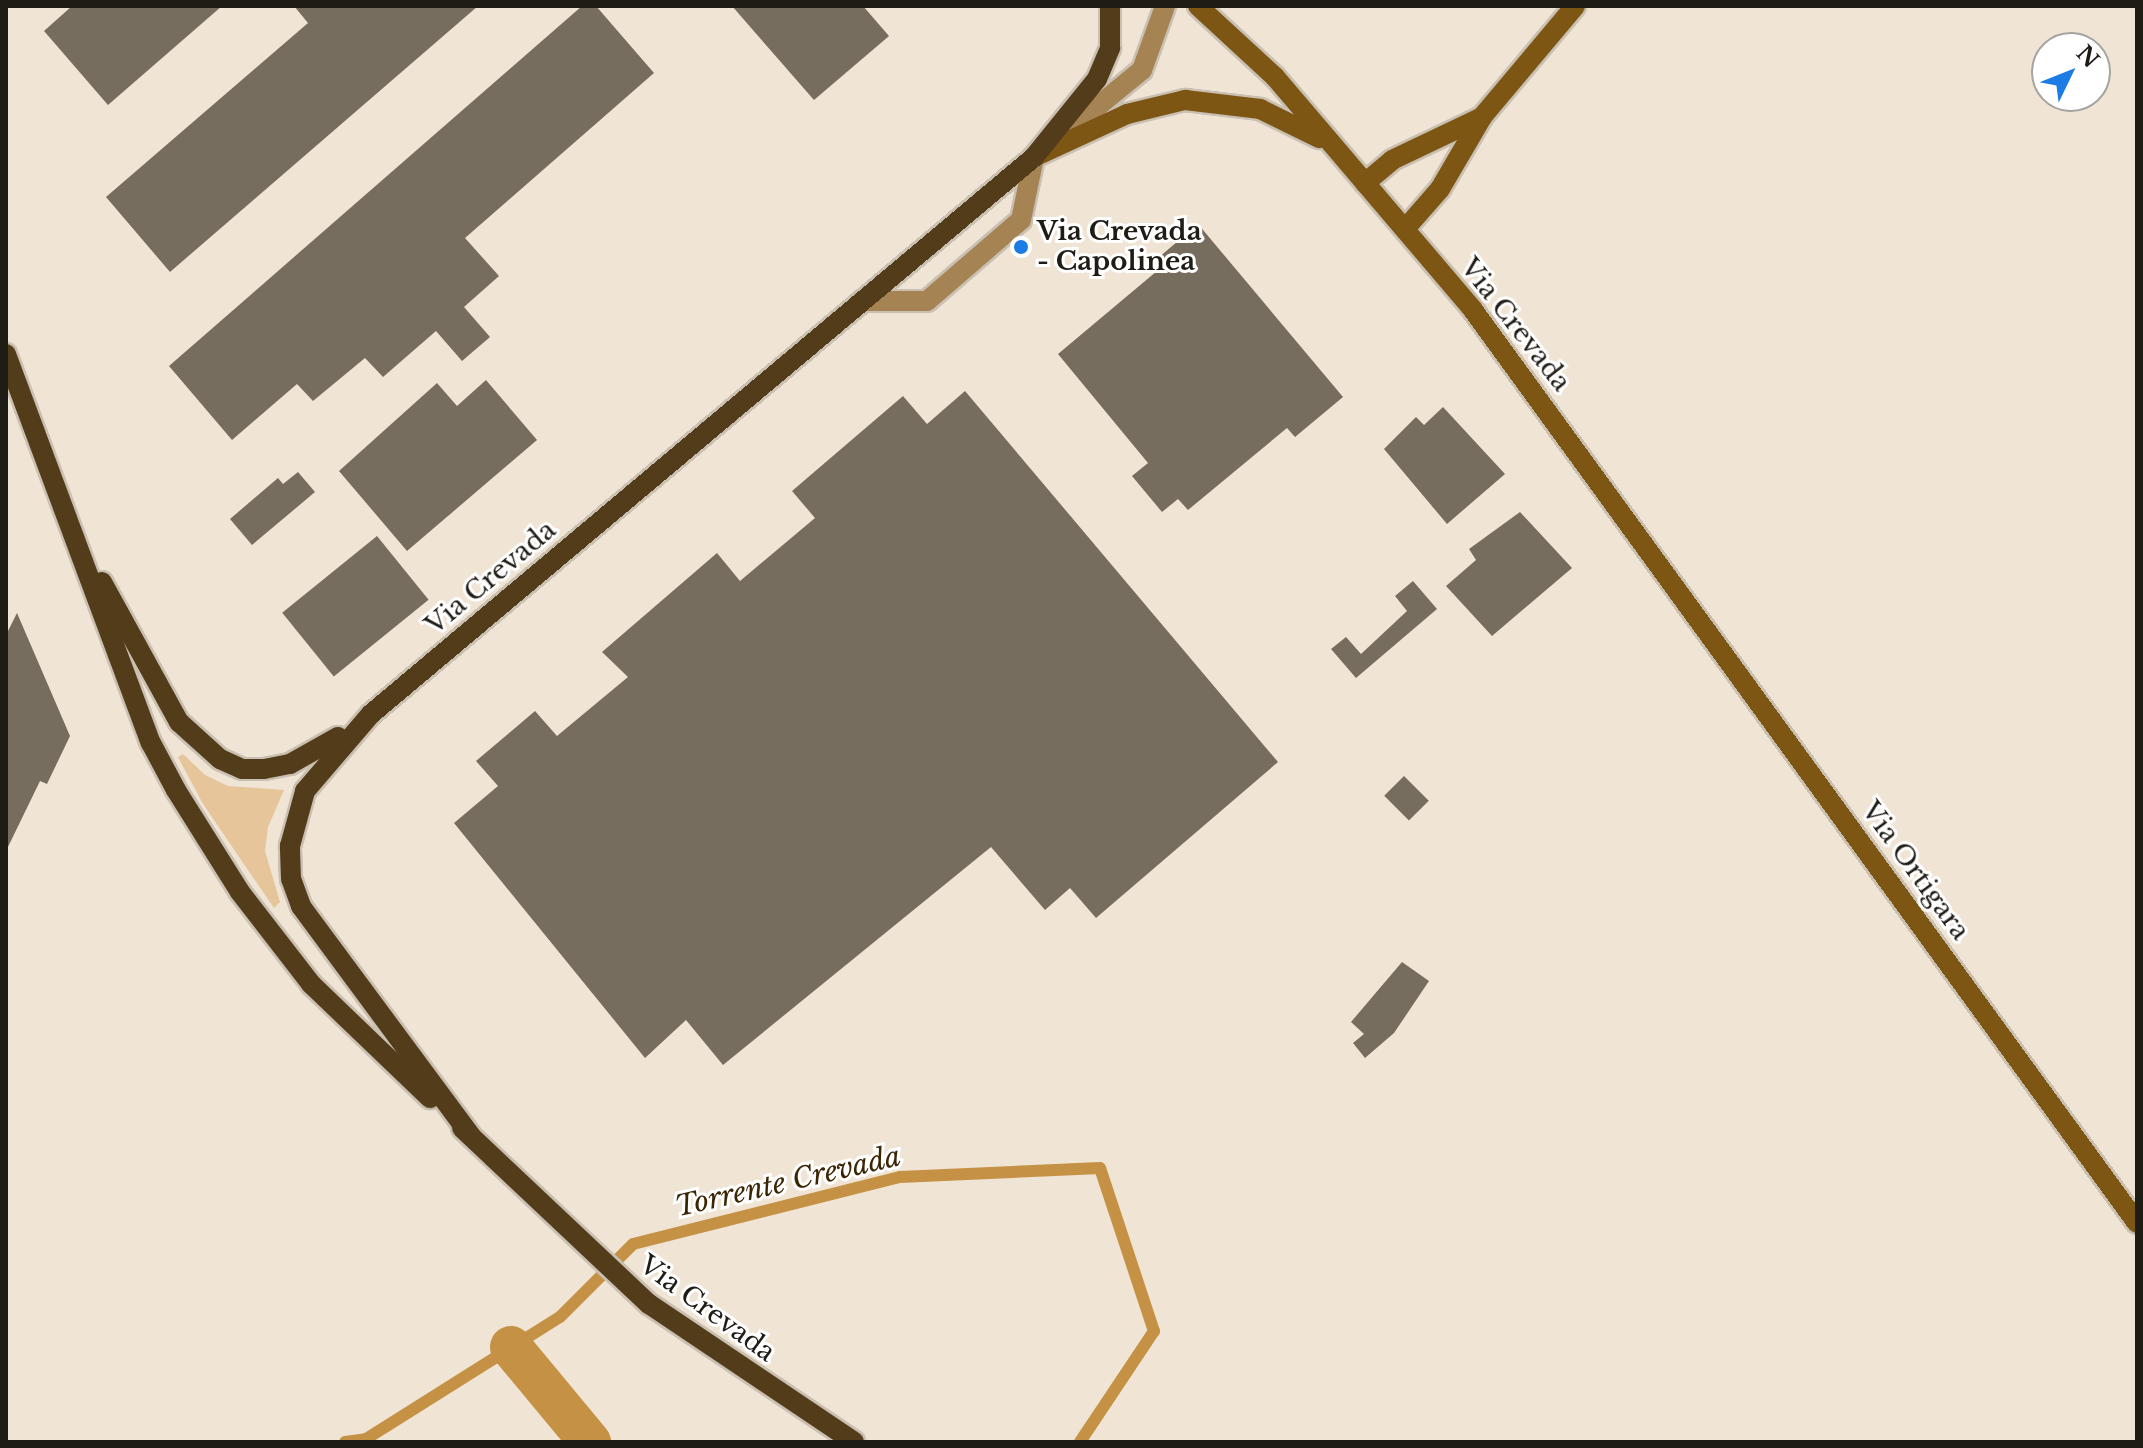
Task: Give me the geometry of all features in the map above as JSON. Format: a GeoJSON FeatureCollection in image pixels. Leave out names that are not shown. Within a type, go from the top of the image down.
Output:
{"type":"FeatureCollection","features":[{"type":"Feature","properties":{"kind":"main road","name":"Via Crevada"},"geometry":{"type":"LineString","coordinates":[[471,1136],[301,906],[291,879],[294,820],[305,791],[371,714],[1034,157],[1097,79],[1110,48],[1110,6]]}},
{"type":"Feature","properties":{"kind":"main road","name":"Via Crevada"},"geometry":{"type":"LineString","coordinates":[[1198,6],[1275,77],[1473,310],[1651,550]]}},
{"type":"Feature","properties":{"kind":"main road"},"geometry":{"type":"LineString","coordinates":[[1405,229],[1440,189],[1482,117],[1575,6]]}},
{"type":"Feature","properties":{"kind":"main road","name":"Via Crevada"},"geometry":{"type":"LineString","coordinates":[[1034,157],[1127,114],[1185,100],[1260,109],[1327,141]]}},
{"type":"Feature","properties":{"kind":"main road"},"geometry":{"type":"LineString","coordinates":[[1365,183],[1392,160],[1482,117]]}},
{"type":"Feature","properties":{"kind":"main road","name":"Via Crevada"},"geometry":{"type":"LineString","coordinates":[[6,354],[151,743],[240,892],[311,984],[520,1186],[649,1304],[854,1442]]}},
{"type":"Feature","properties":{"kind":"main road"},"geometry":{"type":"LineString","coordinates":[[69,522],[179,722],[220,759],[242,769],[290,764],[371,714]]}},
{"type":"Feature","properties":{"kind":"main road","name":"Via Ortigara"},"geometry":{"type":"LineString","coordinates":[[1651,550],[2137,1223]]}},
{"type":"Feature","properties":{"kind":"street","name":"Via Crevada"},"geometry":{"type":"LineString","coordinates":[[1034,157],[1116,96],[1142,70],[1165,6]]}},
{"type":"Feature","properties":{"kind":"street"},"geometry":{"type":"LineString","coordinates":[[862,301],[927,301],[1021,220],[1034,157]]}},
{"type":"Feature","properties":{"kind":"shaded area"},"geometry":{"type":"Polygon","coordinates":[[[183,754],[205,775],[228,786],[284,790],[268,827],[265,851],[280,902],[274,908],[203,804],[178,757],[183,754]]]}},
{"type":"Feature","properties":{"kind":"building"},"geometry":{"type":"Polygon","coordinates":[[[72,6],[222,6],[108,105],[44,31],[72,6]]]}},
{"type":"Feature","properties":{"kind":"building"},"geometry":{"type":"Polygon","coordinates":[[[294,6],[478,6],[170,272],[106,197],[308,23],[294,6]]]}},
{"type":"Feature","properties":{"kind":"building"},"geometry":{"type":"Polygon","coordinates":[[[582,6],[596,6],[654,73],[465,238],[499,276],[464,307],[490,337],[462,361],[436,331],[383,377],[365,358],[313,401],[297,384],[232,440],[169,366],[582,6]]]}},
{"type":"Feature","properties":{"kind":"building"},"geometry":{"type":"Polygon","coordinates":[[[732,6],[863,6],[889,36],[814,100],[732,6]]]}},
{"type":"Feature","properties":{"kind":"building"},"geometry":{"type":"Polygon","coordinates":[[[1198,224],[1343,397],[1295,437],[1287,428],[1188,510],[1178,499],[1162,512],[1132,476],[1148,463],[1058,354],[1157,271],[1151,264],[1198,224]]]}},
{"type":"Feature","properties":{"kind":"building"},"geometry":{"type":"Polygon","coordinates":[[[486,380],[537,440],[407,551],[339,471],[437,383],[457,406],[486,380]]]}},
{"type":"Feature","properties":{"kind":"building"},"geometry":{"type":"Polygon","coordinates":[[[965,391],[1278,762],[1096,918],[1070,888],[1045,910],[991,847],[723,1065],[686,1020],[645,1058],[454,823],[498,786],[476,761],[535,711],[557,736],[628,677],[602,652],[717,553],[740,581],[815,518],[792,491],[903,396],[927,424],[965,391]]]}},
{"type":"Feature","properties":{"kind":"building"},"geometry":{"type":"Polygon","coordinates":[[[1443,407],[1505,474],[1447,524],[1384,449],[1416,417],[1424,425],[1443,407]]]}},
{"type":"Feature","properties":{"kind":"building"},"geometry":{"type":"Polygon","coordinates":[[[298,472],[315,492],[252,545],[230,519],[278,478],[283,484],[298,472]]]}},
{"type":"Feature","properties":{"kind":"building"},"geometry":{"type":"Polygon","coordinates":[[[1520,512],[1572,568],[1492,636],[1446,586],[1476,560],[1469,549],[1520,512]]]}},
{"type":"Feature","properties":{"kind":"building"},"geometry":{"type":"Polygon","coordinates":[[[377,536],[429,600],[334,677],[282,613],[377,536]]]}},
{"type":"Feature","properties":{"kind":"building"},"geometry":{"type":"Polygon","coordinates":[[[1413,581],[1437,609],[1356,678],[1331,649],[1346,637],[1361,654],[1407,611],[1395,596],[1413,581]]]}},
{"type":"Feature","properties":{"kind":"building"},"geometry":{"type":"Polygon","coordinates":[[[17,613],[70,736],[47,784],[40,781],[6,851],[6,635],[17,613]]]}},
{"type":"Feature","properties":{"kind":"building"},"geometry":{"type":"Polygon","coordinates":[[[1404,776],[1429,801],[1409,821],[1384,796],[1404,776]]]}},
{"type":"Feature","properties":{"kind":"building"},"geometry":{"type":"Polygon","coordinates":[[[1402,962],[1429,981],[1394,1033],[1365,1058],[1353,1043],[1364,1034],[1351,1022],[1402,962]]]}},
{"type":"Feature","properties":{"kind":"waterway","name":"Torrente Crevada"},"geometry":{"type":"LineString","coordinates":[[345,1442],[366,1439],[560,1317],[633,1244],[900,1177],[1100,1168],[1154,1331],[1080,1442]]}},
{"type":"Feature","properties":{"kind":"waterway"},"geometry":{"type":"LineString","coordinates":[[511,1347],[590,1442]]}},
{"type":"Feature","properties":{"kind":"place","name":"Via Crevada - Capolinea"},"geometry":{"type":"Point","coordinates":[1021,247]}}]}
